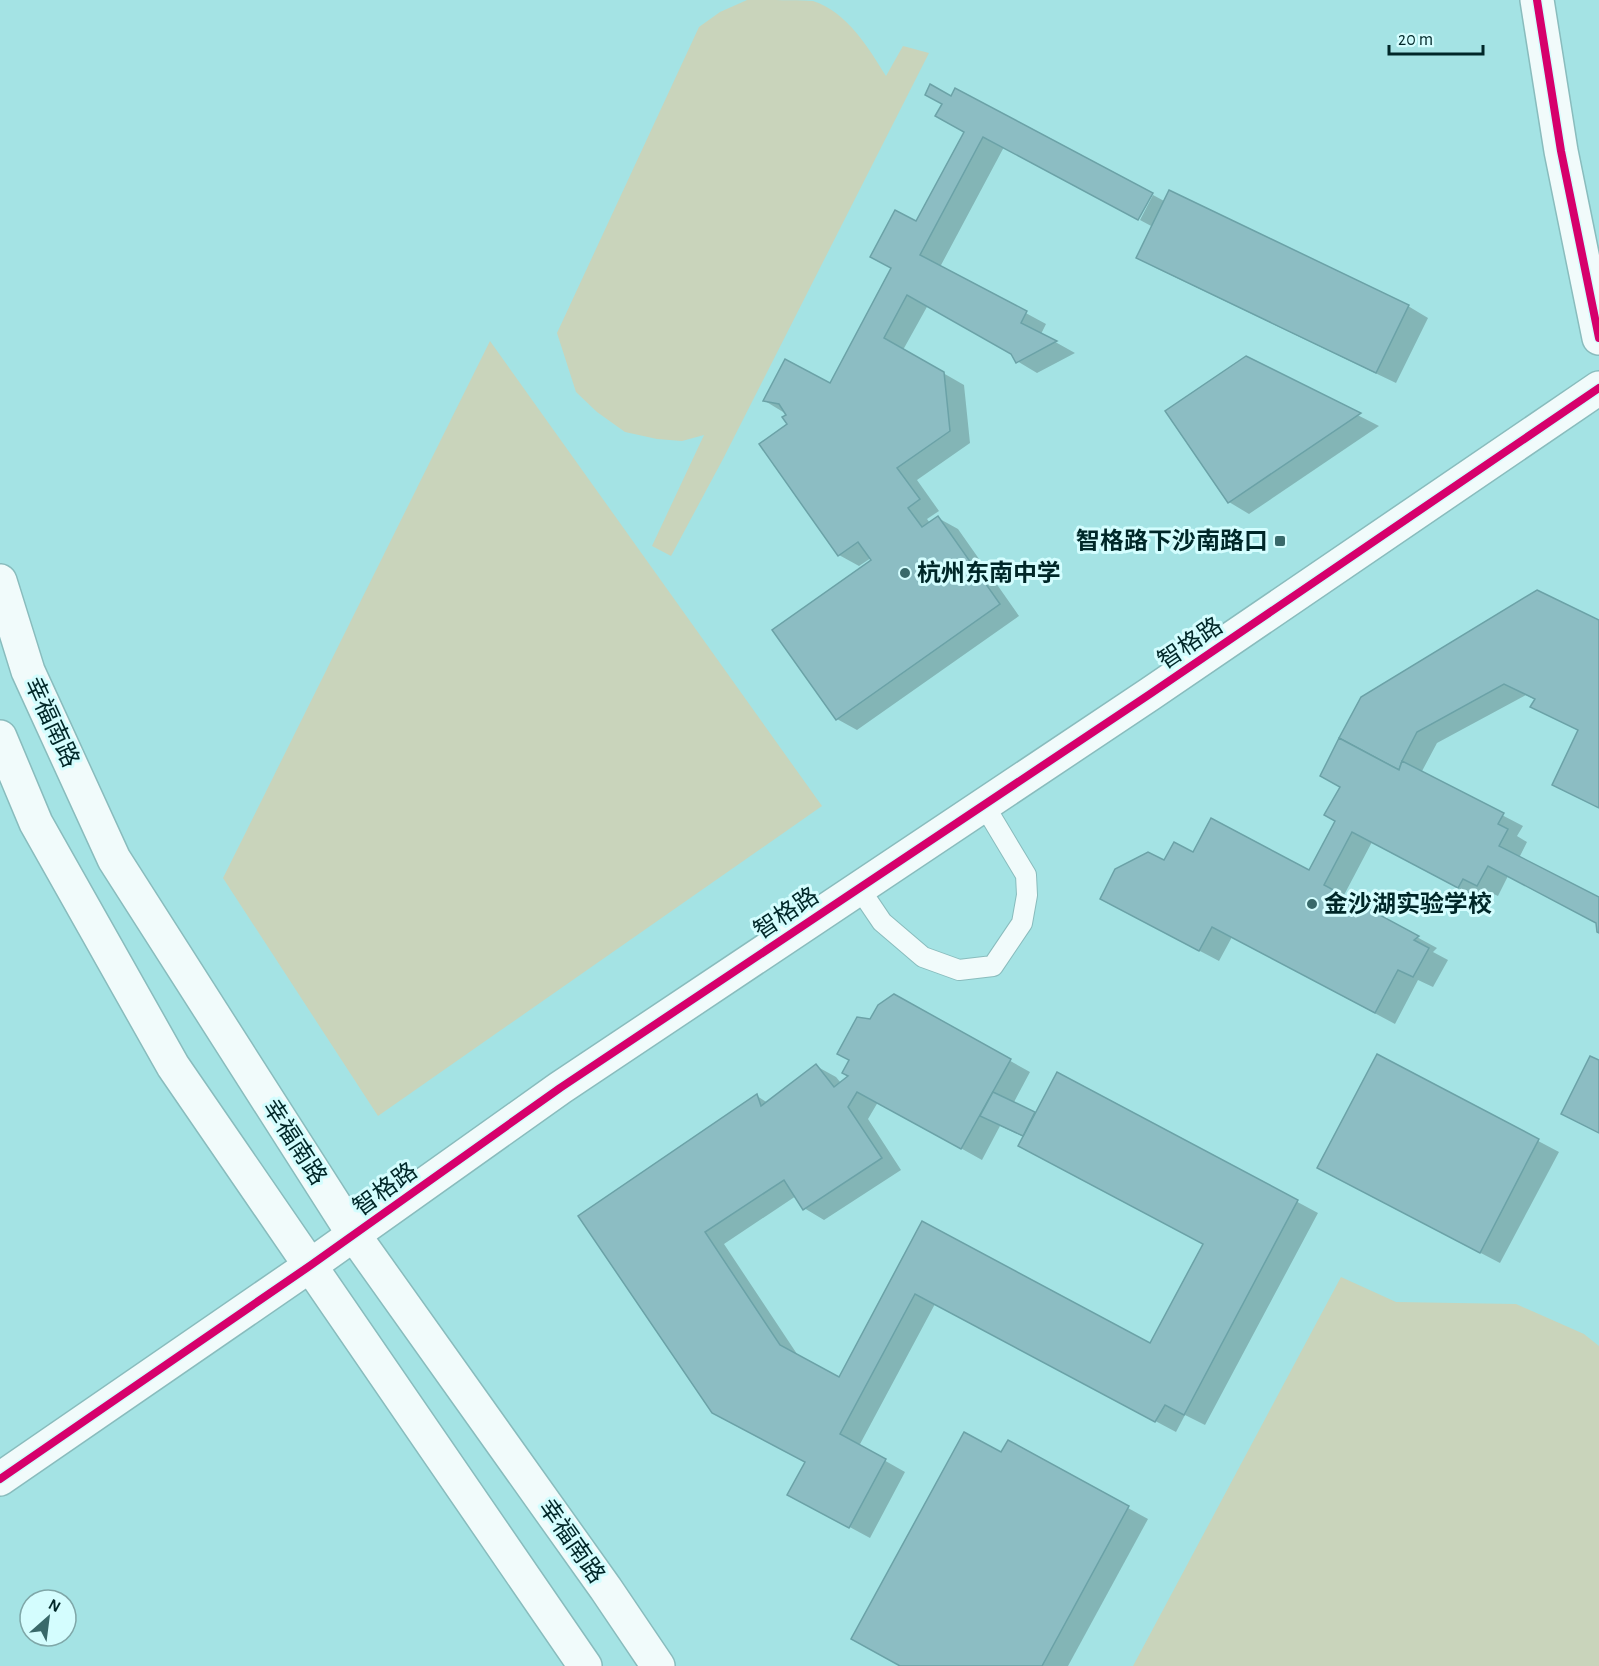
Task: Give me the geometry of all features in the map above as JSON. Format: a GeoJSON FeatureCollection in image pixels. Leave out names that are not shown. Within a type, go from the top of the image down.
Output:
{"type":"FeatureCollection","features":[{"type":"Feature","properties":{"kind":"main road"},"geometry":{"type":"LineString","coordinates":[[1537,0],[1561,151],[1599,338]]}},
{"type":"Feature","properties":{"kind":"main road","name":"智格路"},"geometry":{"type":"LineString","coordinates":[[0,1479],[311,1266],[560,1088],[984,805],[1599,388]]}},
{"type":"Feature","properties":{"kind":"main road","name":"幸福南路"},"geometry":{"type":"LineString","coordinates":[[0,580],[28,671],[114,859],[354,1235],[658,1666]]}},
{"type":"Feature","properties":{"kind":"main road"},"geometry":{"type":"LineString","coordinates":[[0,737],[36,823],[174,1066],[585,1666]]}},
{"type":"Feature","properties":{"kind":"lane"},"geometry":{"type":"LineString","coordinates":[[859,888],[882,922],[923,957],[959,970],[993,966],[1022,923],[1027,895],[1026,875],[984,805]]}},
{"type":"Feature","properties":{"kind":"green space"},"geometry":{"type":"Polygon","coordinates":[[[747,0],[813,1],[825,6],[856,32],[886,76],[903,46],[929,53],[723,459],[671,556],[652,546],[704,435],[682,441],[657,439],[625,432],[597,412],[576,392],[557,333],[699,27],[720,12],[747,0]]]}},
{"type":"Feature","properties":{"kind":"green space"},"geometry":{"type":"Polygon","coordinates":[[[490,341],[822,806],[378,1116],[223,878],[490,341]]]}},
{"type":"Feature","properties":{"kind":"green space"},"geometry":{"type":"Polygon","coordinates":[[[1341,1277],[1396,1302],[1516,1304],[1584,1334],[1599,1346],[1599,1666],[1133,1666],[1341,1277]]]}},
{"type":"Feature","properties":{"kind":"building"},"geometry":{"type":"Polygon","coordinates":[[[930,84],[951,96],[955,88],[1153,193],[1138,220],[983,137],[920,255],[1027,311],[1021,323],[1057,341],[1016,363],[1011,354],[907,295],[884,338],[944,372],[950,431],[897,468],[920,499],[908,508],[922,527],[938,516],[1000,604],[836,720],[772,630],[871,560],[858,542],[838,556],[759,444],[787,424],[782,417],[786,415],[779,404],[763,401],[785,359],[830,383],[891,268],[870,257],[895,210],[916,221],[964,132],[935,116],[942,104],[925,95],[930,84]]]}},
{"type":"Feature","properties":{"kind":"building"},"geometry":{"type":"Polygon","coordinates":[[[1169,190],[1409,305],[1376,373],[1136,258],[1169,190]]]}},
{"type":"Feature","properties":{"kind":"building"},"geometry":{"type":"Polygon","coordinates":[[[1246,356],[1361,413],[1228,503],[1165,411],[1246,356]]]}},
{"type":"Feature","properties":{"kind":"building"},"geometry":{"type":"Polygon","coordinates":[[[1537,590],[1599,620],[1599,808],[1552,785],[1578,730],[1530,707],[1535,699],[1504,684],[1417,732],[1399,770],[1339,738],[1361,697],[1537,590]]]}},
{"type":"Feature","properties":{"kind":"building"},"geometry":{"type":"Polygon","coordinates":[[[1339,738],[1399,770],[1402,761],[1504,813],[1498,824],[1508,829],[1499,846],[1599,897],[1599,933],[1596,923],[1488,866],[1477,886],[1463,879],[1458,888],[1352,832],[1324,885],[1419,936],[1414,940],[1429,948],[1413,977],[1398,970],[1375,1013],[1212,927],[1199,951],[1100,899],[1115,869],[1148,852],[1164,860],[1174,842],[1193,852],[1211,818],[1309,870],[1335,821],[1324,815],[1340,787],[1320,776],[1339,738]]]}},
{"type":"Feature","properties":{"kind":"building"},"geometry":{"type":"Polygon","coordinates":[[[894,994],[1011,1059],[961,1149],[857,1092],[848,1107],[882,1158],[803,1210],[784,1180],[705,1232],[780,1345],[839,1377],[922,1221],[1150,1343],[1203,1244],[1018,1146],[1057,1072],[1298,1200],[1184,1415],[1165,1405],[1155,1422],[915,1294],[840,1434],[886,1459],[849,1528],[787,1495],[805,1462],[712,1413],[578,1216],[757,1094],[761,1106],[816,1064],[834,1087],[848,1076],[842,1073],[849,1060],[837,1054],[857,1017],[870,1019],[878,1005],[894,994]]]}},
{"type":"Feature","properties":{"kind":"building"},"geometry":{"type":"Polygon","coordinates":[[[1377,1054],[1539,1139],[1480,1253],[1317,1168],[1377,1054]]]}},
{"type":"Feature","properties":{"kind":"building"},"geometry":{"type":"Polygon","coordinates":[[[1590,1056],[1599,1060],[1599,1133],[1561,1114],[1590,1056]]]}},
{"type":"Feature","properties":{"kind":"building"},"geometry":{"type":"Polygon","coordinates":[[[993,1092],[1035,1112],[1023,1136],[980,1116],[993,1092]]]}},
{"type":"Feature","properties":{"kind":"building"},"geometry":{"type":"Polygon","coordinates":[[[964,1432],[1001,1452],[1008,1440],[1129,1506],[1042,1666],[900,1666],[851,1639],[964,1432]]]}},
{"type":"Feature","properties":{"kind":"cycle path"},"geometry":{"type":"LineString","coordinates":[[1537,0],[1561,151],[1599,338]]}},
{"type":"Feature","properties":{"kind":"cycle path"},"geometry":{"type":"LineString","coordinates":[[0,1479],[311,1265],[560,1088],[1150,694],[1599,388]]}},
{"type":"Feature","properties":{"kind":"place","name":"智格路下沙南路口"},"geometry":{"type":"Point","coordinates":[1280,541]}},
{"type":"Feature","properties":{"kind":"place","name":"杭州东南中学"},"geometry":{"type":"Point","coordinates":[905,573]}},
{"type":"Feature","properties":{"kind":"place","name":"金沙湖实验学校"},"geometry":{"type":"Point","coordinates":[1312,904]}}]}
